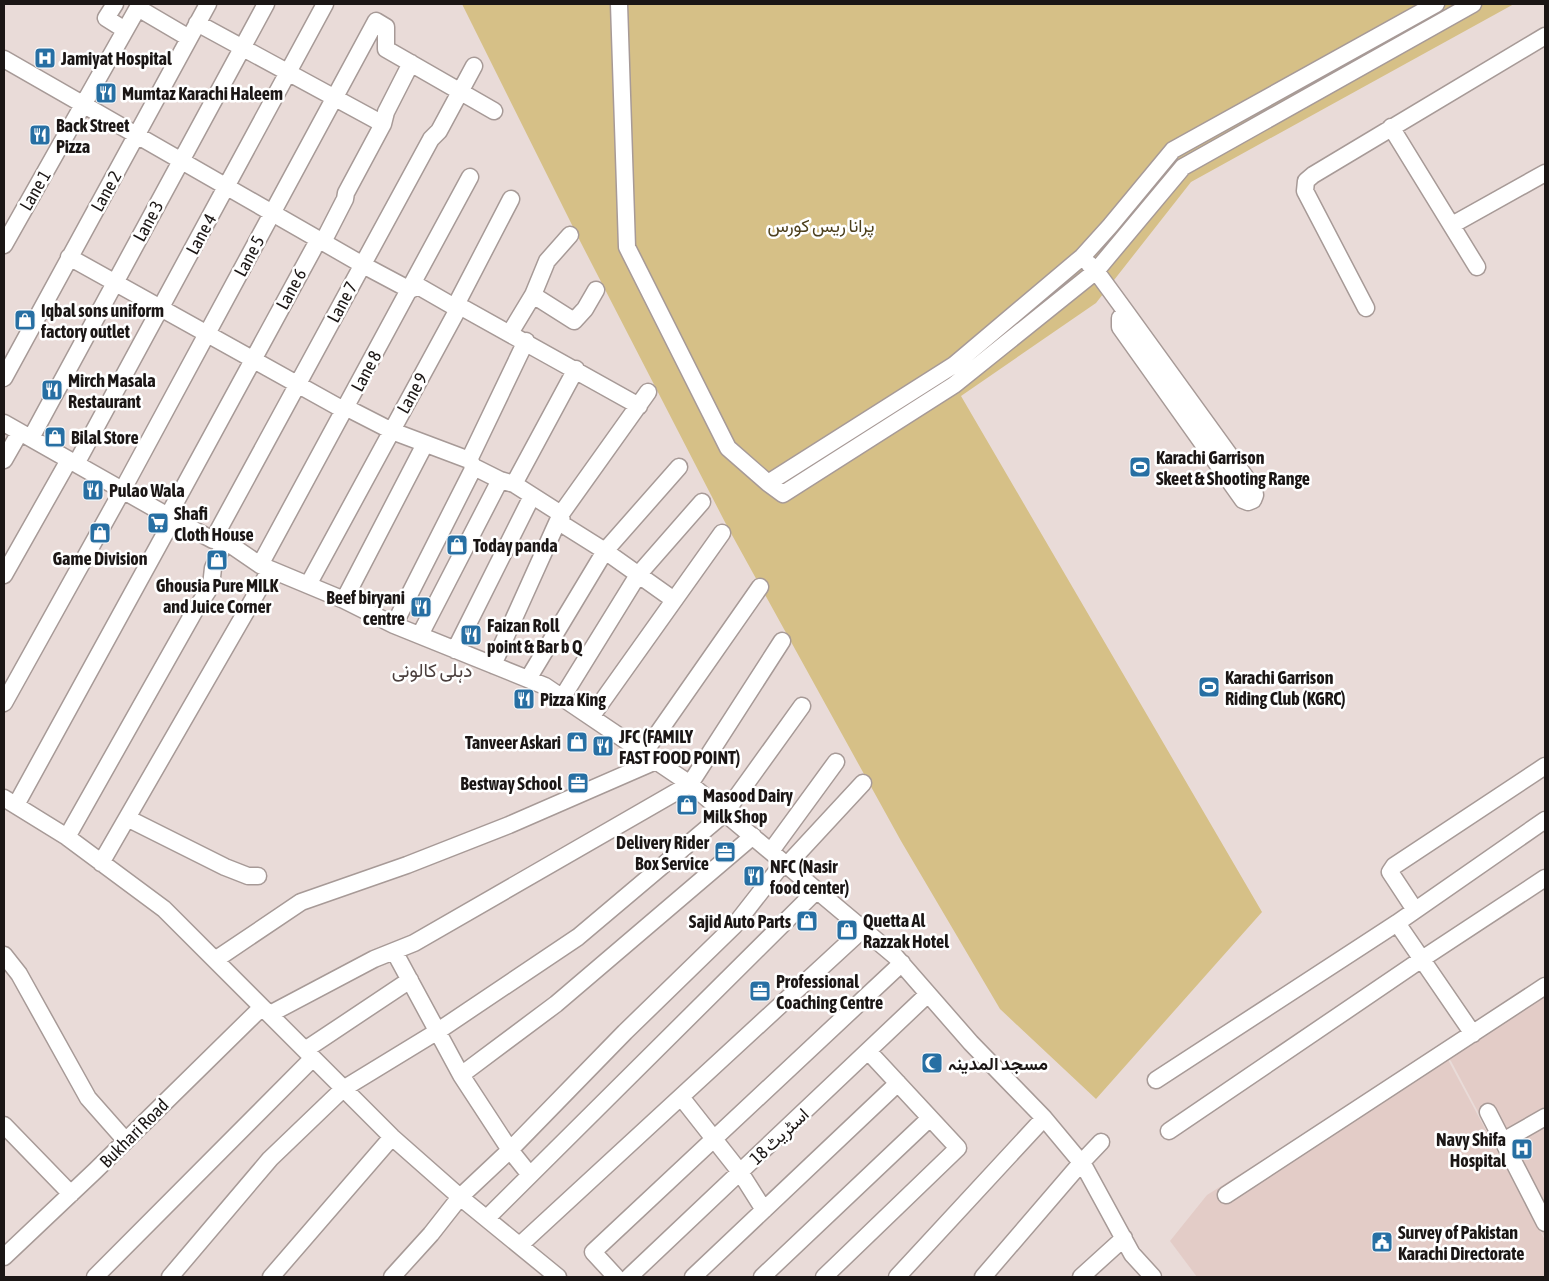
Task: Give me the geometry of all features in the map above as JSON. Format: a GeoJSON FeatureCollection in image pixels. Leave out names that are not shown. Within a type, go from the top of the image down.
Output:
{"type":"FeatureCollection","features":[{"type":"Feature","properties":{"kind":"street"},"geometry":{"type":"LineString","coordinates":[[114,4],[106,18],[125,30]]}},
{"type":"Feature","properties":{"kind":"street","name":"Lane 2"},"geometry":{"type":"LineString","coordinates":[[4,378],[208,4]]}},
{"type":"Feature","properties":{"kind":"street","name":"Lane 3"},"geometry":{"type":"LineString","coordinates":[[4,460],[25,435],[115,283],[266,4]]}},
{"type":"Feature","properties":{"kind":"street","name":"Lane 4"},"geometry":{"type":"LineString","coordinates":[[4,575],[161,308],[325,4]]}},
{"type":"Feature","properties":{"kind":"street"},"geometry":{"type":"LineString","coordinates":[[619,4],[627,247],[728,448],[768,484],[783,494],[954,385],[1096,271],[1184,167],[1473,4]]}},
{"type":"Feature","properties":{"kind":"street"},"geometry":{"type":"LineString","coordinates":[[768,484],[954,365],[1082,257],[1173,150],[1436,4]]}},
{"type":"Feature","properties":{"kind":"street"},"geometry":{"type":"LineString","coordinates":[[139,6],[189,38]]}},
{"type":"Feature","properties":{"kind":"street","name":"Lane 1"},"geometry":{"type":"LineString","coordinates":[[4,245],[139,6]]}},
{"type":"Feature","properties":{"kind":"street","name":"Lane 5"},"geometry":{"type":"LineString","coordinates":[[4,703],[122,491],[376,21],[386,27],[386,49],[411,63]]}},
{"type":"Feature","properties":{"kind":"street"},"geometry":{"type":"LineString","coordinates":[[197,23],[383,124]]}},
{"type":"Feature","properties":{"kind":"street"},"geometry":{"type":"LineString","coordinates":[[1366,308],[1305,191],[1306,181],[1391,127],[1545,36]]}},
{"type":"Feature","properties":{"kind":"street"},"geometry":{"type":"LineString","coordinates":[[4,59],[363,265],[410,290],[418,286],[458,309],[466,309],[639,406]]}},
{"type":"Feature","properties":{"kind":"street"},"geometry":{"type":"LineString","coordinates":[[411,63],[494,111]]}},
{"type":"Feature","properties":{"kind":"street","name":"Lane 6"},"geometry":{"type":"LineString","coordinates":[[8,802],[171,518],[253,359],[315,246],[325,238],[346,200],[346,193],[383,124],[386,112],[411,63]]}},
{"type":"Feature","properties":{"kind":"street","name":"Lane 7"},"geometry":{"type":"LineString","coordinates":[[67,837],[194,612],[212,586],[213,568],[219,540],[298,385],[431,139],[439,131],[474,66]]}},
{"type":"Feature","properties":{"kind":"street"},"geometry":{"type":"LineString","coordinates":[[1391,127],[1477,267]]}},
{"type":"Feature","properties":{"kind":"street"},"geometry":{"type":"LineString","coordinates":[[1452,225],[1545,173]]}},
{"type":"Feature","properties":{"kind":"street","name":"Lane 8"},"geometry":{"type":"LineString","coordinates":[[101,863],[265,568],[344,409],[349,403],[470,176]]}},
{"type":"Feature","properties":{"kind":"street","name":"Lane 9"},"geometry":{"type":"LineString","coordinates":[[308,585],[458,309],[458,301],[511,199]]}},
{"type":"Feature","properties":{"kind":"street"},"geometry":{"type":"LineString","coordinates":[[510,333],[533,295],[547,261],[570,235]]}},
{"type":"Feature","properties":{"kind":"street"},"geometry":{"type":"LineString","coordinates":[[69,257],[340,408],[349,409],[392,431],[472,464],[561,514]]}},
{"type":"Feature","properties":{"kind":"street"},"geometry":{"type":"LineString","coordinates":[[1082,257],[1096,271],[1126,312],[1254,490],[1254,500],[1248,502],[1242,500],[1120,327],[1120,318],[1126,312]]}},
{"type":"Feature","properties":{"kind":"street"},"geometry":{"type":"LineString","coordinates":[[533,295],[574,321],[585,309],[596,290]]}},
{"type":"Feature","properties":{"kind":"street"},"geometry":{"type":"LineString","coordinates":[[394,625],[472,464],[526,342]]}},
{"type":"Feature","properties":{"kind":"street"},"geometry":{"type":"LineString","coordinates":[[420,635],[507,482],[576,370]]}},
{"type":"Feature","properties":{"kind":"street"},"geometry":{"type":"LineString","coordinates":[[493,665],[561,514],[648,392]]}},
{"type":"Feature","properties":{"kind":"street"},"geometry":{"type":"LineString","coordinates":[[4,423],[122,491],[171,518],[219,540],[265,568],[344,600],[394,625],[545,686],[690,784],[902,963],[971,1043],[1044,1118],[1081,1163],[1132,1254],[1153,1277]]}},
{"type":"Feature","properties":{"kind":"street"},"geometry":{"type":"LineString","coordinates":[[344,600],[425,444]]}},
{"type":"Feature","properties":{"kind":"street"},"geometry":{"type":"LineString","coordinates":[[528,679],[605,551],[679,466]]}},
{"type":"Feature","properties":{"kind":"street"},"geometry":{"type":"LineString","coordinates":[[455,650],[532,496]]}},
{"type":"Feature","properties":{"kind":"street"},"geometry":{"type":"LineString","coordinates":[[562,698],[638,575],[702,502]]}},
{"type":"Feature","properties":{"kind":"street"},"geometry":{"type":"LineString","coordinates":[[561,514],[562,524],[605,551],[674,600]]}},
{"type":"Feature","properties":{"kind":"street"},"geometry":{"type":"LineString","coordinates":[[591,717],[722,533]]}},
{"type":"Feature","properties":{"kind":"street"},"geometry":{"type":"LineString","coordinates":[[215,960],[302,902],[407,865],[510,824],[650,757],[760,587]]}},
{"type":"Feature","properties":{"kind":"street"},"geometry":{"type":"LineString","coordinates":[[690,784],[782,641]]}},
{"type":"Feature","properties":{"kind":"street"},"geometry":{"type":"LineString","coordinates":[[170,1277],[270,1159],[343,1089],[438,1031],[578,937],[725,813],[802,706]]}},
{"type":"Feature","properties":{"kind":"street"},"geometry":{"type":"LineString","coordinates":[[771,852],[836,762]]}},
{"type":"Feature","properties":{"kind":"street"},"geometry":{"type":"LineString","coordinates":[[1415,910],[1390,872],[1394,866],[1545,766]]}},
{"type":"Feature","properties":{"kind":"street","name":"Bukhari Road"},"geometry":{"type":"LineString","coordinates":[[4,1257],[266,1011],[374,959],[414,943],[690,784]]}},
{"type":"Feature","properties":{"kind":"street"},"geometry":{"type":"LineString","coordinates":[[392,1277],[431,1234],[460,1197],[510,1150],[625,1032],[734,926],[786,864],[861,785]]}},
{"type":"Feature","properties":{"kind":"street"},"geometry":{"type":"LineString","coordinates":[[8,802],[67,837],[164,909],[392,1137],[460,1197],[558,1277]]}},
{"type":"Feature","properties":{"kind":"street"},"geometry":{"type":"LineString","coordinates":[[127,818],[225,867],[248,876],[258,876]]}},
{"type":"Feature","properties":{"kind":"street"},"geometry":{"type":"LineString","coordinates":[[1156,1080],[1397,923],[1545,820]]}},
{"type":"Feature","properties":{"kind":"street"},"geometry":{"type":"LineString","coordinates":[[461,1075],[556,1004],[753,836]]}},
{"type":"Feature","properties":{"kind":"street"},"geometry":{"type":"LineString","coordinates":[[1169,1131],[1545,878]]}},
{"type":"Feature","properties":{"kind":"street"},"geometry":{"type":"LineString","coordinates":[[487,1218],[817,890]]}},
{"type":"Feature","properties":{"kind":"street"},"geometry":{"type":"LineString","coordinates":[[1397,923],[1473,1034]]}},
{"type":"Feature","properties":{"kind":"street"},"geometry":{"type":"LineString","coordinates":[[520,1246],[863,929]]}},
{"type":"Feature","properties":{"kind":"street"},"geometry":{"type":"LineString","coordinates":[[394,951],[461,1075],[510,1150],[530,1175]]}},
{"type":"Feature","properties":{"kind":"street"},"geometry":{"type":"LineString","coordinates":[[4,956],[19,974],[88,1098],[126,1141]]}},
{"type":"Feature","properties":{"kind":"street"},"geometry":{"type":"LineString","coordinates":[[616,1277],[593,1252],[902,963]]}},
{"type":"Feature","properties":{"kind":"street"},"geometry":{"type":"LineString","coordinates":[[95,1277],[309,1054],[410,980]]}},
{"type":"Feature","properties":{"kind":"street"},"geometry":{"type":"LineString","coordinates":[[1226,1194],[1545,986]]}},
{"type":"Feature","properties":{"kind":"street","name":"اسٹریٹ 18"},"geometry":{"type":"LineString","coordinates":[[629,1277],[928,994]]}},
{"type":"Feature","properties":{"kind":"street"},"geometry":{"type":"LineString","coordinates":[[824,1277],[958,1148],[868,1051]]}},
{"type":"Feature","properties":{"kind":"street"},"geometry":{"type":"LineString","coordinates":[[694,1277],[898,1083]]}},
{"type":"Feature","properties":{"kind":"street"},"geometry":{"type":"LineString","coordinates":[[681,1097],[740,1172],[764,1210]]}},
{"type":"Feature","properties":{"kind":"street"},"geometry":{"type":"LineString","coordinates":[[1488,1112],[1545,1223]]}},
{"type":"Feature","properties":{"kind":"street"},"geometry":{"type":"LineString","coordinates":[[1502,1141],[1545,1117]]}},
{"type":"Feature","properties":{"kind":"street"},"geometry":{"type":"LineString","coordinates":[[762,1277],[930,1118]]}},
{"type":"Feature","properties":{"kind":"street"},"geometry":{"type":"LineString","coordinates":[[897,1277],[1044,1118]]}},
{"type":"Feature","properties":{"kind":"street"},"geometry":{"type":"LineString","coordinates":[[4,1125],[71,1194]]}},
{"type":"Feature","properties":{"kind":"street"},"geometry":{"type":"LineString","coordinates":[[272,1277],[392,1137]]}},
{"type":"Feature","properties":{"kind":"street"},"geometry":{"type":"LineString","coordinates":[[984,1277],[1081,1163],[1102,1142]]}},
{"type":"Feature","properties":{"kind":"street"},"geometry":{"type":"LineString","coordinates":[[1082,1277],[1124,1238]]}},
{"type":"Feature","properties":{"kind":"shaded area"},"geometry":{"type":"Polygon","coordinates":[[[1545,986],[1545,1238],[1451,1061],[1446,1056],[1545,1240],[1545,1277],[1197,1277],[1170,1241],[1207,1195],[1441,1047],[1545,986]]]}},
{"type":"Feature","properties":{"kind":"green space","name":"پرانا ریس کورس"},"geometry":{"type":"Polygon","coordinates":[[[462,4],[1514,4],[1191,182],[1096,303],[961,396],[1262,912],[1096,1099],[1000,1009],[901,841],[727,526],[580,241],[462,4]]]}},
{"type":"Feature","properties":{"kind":"place","name":"Jamiyat Hospital"},"geometry":{"type":"Point","coordinates":[45,58]}},
{"type":"Feature","properties":{"kind":"place","name":"Mumtaz Karachi Haleem"},"geometry":{"type":"Point","coordinates":[106,93]}},
{"type":"Feature","properties":{"kind":"place","name":"Back Street Pizza"},"geometry":{"type":"Point","coordinates":[40,135]}},
{"type":"Feature","properties":{"kind":"place","name":"Iqbal sons uniform factory outlet"},"geometry":{"type":"Point","coordinates":[25,320]}},
{"type":"Feature","properties":{"kind":"place","name":"Mirch Masala Restaurant"},"geometry":{"type":"Point","coordinates":[52,390]}},
{"type":"Feature","properties":{"kind":"place","name":"Bilal Store"},"geometry":{"type":"Point","coordinates":[55,437]}},
{"type":"Feature","properties":{"kind":"place","name":"Karachi Garrison Skeet & Shooting Range"},"geometry":{"type":"Point","coordinates":[1140,467]}},
{"type":"Feature","properties":{"kind":"place","name":"Pulao Wala"},"geometry":{"type":"Point","coordinates":[93,490]}},
{"type":"Feature","properties":{"kind":"place","name":"Shafi Cloth House"},"geometry":{"type":"Point","coordinates":[158,523]}},
{"type":"Feature","properties":{"kind":"place","name":"Game Division"},"geometry":{"type":"Point","coordinates":[100,533]}},
{"type":"Feature","properties":{"kind":"place","name":"Today panda"},"geometry":{"type":"Point","coordinates":[457,545]}},
{"type":"Feature","properties":{"kind":"place","name":"Ghousia Pure MILK and Juice Corner"},"geometry":{"type":"Point","coordinates":[217,560]}},
{"type":"Feature","properties":{"kind":"place","name":"Beef biryani centre"},"geometry":{"type":"Point","coordinates":[421,607]}},
{"type":"Feature","properties":{"kind":"place","name":"Faizan Roll point & Bar b Q"},"geometry":{"type":"Point","coordinates":[471,635]}},
{"type":"Feature","properties":{"kind":"place","name":"Karachi Garrison Riding Club (KGRC)"},"geometry":{"type":"Point","coordinates":[1209,687]}},
{"type":"Feature","properties":{"kind":"place","name":"Pizza King"},"geometry":{"type":"Point","coordinates":[524,699]}},
{"type":"Feature","properties":{"kind":"place","name":"Tanveer Askari"},"geometry":{"type":"Point","coordinates":[577,742]}},
{"type":"Feature","properties":{"kind":"place","name":"JFC (FAMILY FAST FOOD POINT)"},"geometry":{"type":"Point","coordinates":[603,746]}},
{"type":"Feature","properties":{"kind":"place","name":"Bestway School"},"geometry":{"type":"Point","coordinates":[578,783]}},
{"type":"Feature","properties":{"kind":"place","name":"Masood Dairy Milk Shop"},"geometry":{"type":"Point","coordinates":[687,805]}},
{"type":"Feature","properties":{"kind":"place","name":"Delivery Rider Box Service"},"geometry":{"type":"Point","coordinates":[725,852]}},
{"type":"Feature","properties":{"kind":"place","name":"NFC (Nasir food center)"},"geometry":{"type":"Point","coordinates":[754,876]}},
{"type":"Feature","properties":{"kind":"place","name":"Sajid Auto Parts"},"geometry":{"type":"Point","coordinates":[807,921]}},
{"type":"Feature","properties":{"kind":"place","name":"Quetta Al Razzak Hotel"},"geometry":{"type":"Point","coordinates":[847,930]}},
{"type":"Feature","properties":{"kind":"place","name":"Professional Coaching Centre"},"geometry":{"type":"Point","coordinates":[760,991]}},
{"type":"Feature","properties":{"kind":"place","name":"مسجد المدینہ"},"geometry":{"type":"Point","coordinates":[932,1063]}},
{"type":"Feature","properties":{"kind":"place","name":"Navy Shifa Hospital"},"geometry":{"type":"Point","coordinates":[1522,1149]}},
{"type":"Feature","properties":{"kind":"place","name":"Survey of Pakistan Karachi Directorate"},"geometry":{"type":"Point","coordinates":[1382,1242]}},
{"type":"Feature","properties":{"kind":"district","name":"دہلی کالونی"},"geometry":{"type":"Point","coordinates":[432,670]}}]}
